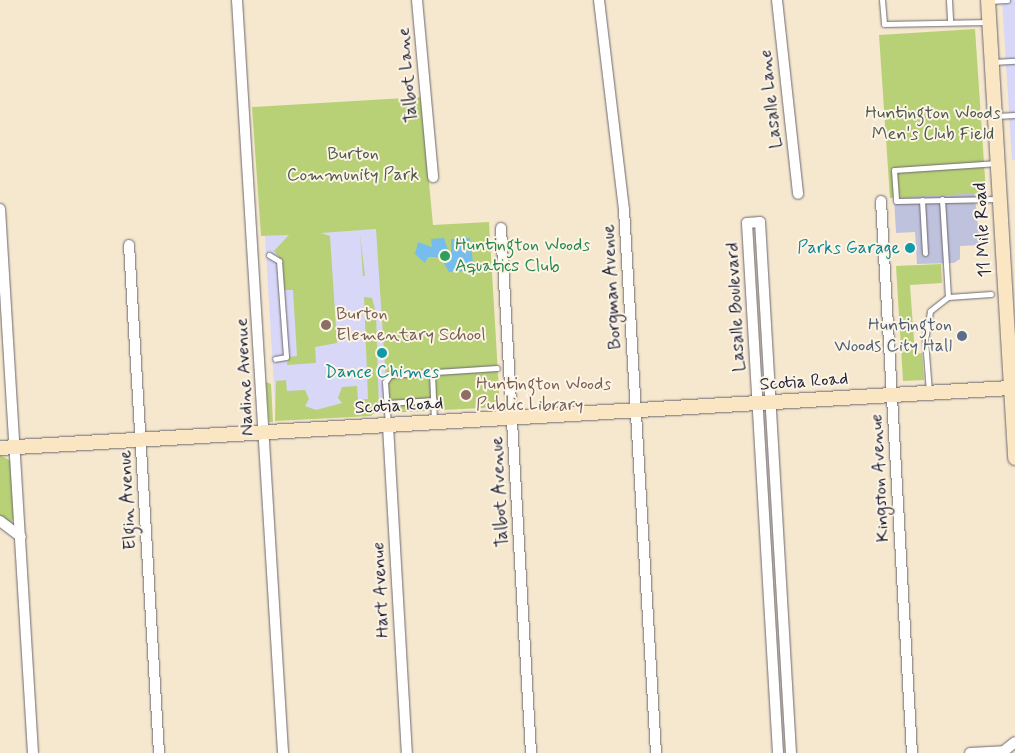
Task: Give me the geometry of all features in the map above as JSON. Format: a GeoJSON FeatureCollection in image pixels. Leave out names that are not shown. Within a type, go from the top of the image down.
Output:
{"type":"FeatureCollection","features":[{"type":"Feature","properties":{"kind":"street","name":"Nadine Avenue"},"geometry":{"type":"LineString","coordinates":[[237,0],[283,753]]}},
{"type":"Feature","properties":{"kind":"street","name":"Talbot Lane"},"geometry":{"type":"LineString","coordinates":[[417,0],[433,177]]}},
{"type":"Feature","properties":{"kind":"street","name":"Borgman Avenue"},"geometry":{"type":"LineString","coordinates":[[599,0],[624,207],[656,753]]}},
{"type":"Feature","properties":{"kind":"street","name":"Lasalle Lane"},"geometry":{"type":"LineString","coordinates":[[777,0],[798,194]]}},
{"type":"Feature","properties":{"kind":"street","name":"11 Mile Road"},"geometry":{"type":"LineString","coordinates":[[988,1],[1000,199],[1010,274],[1011,388],[1015,458]]}},
{"type":"Feature","properties":{"kind":"street","name":"Kingston Avenue"},"geometry":{"type":"LineString","coordinates":[[881,201],[912,753]]}},
{"type":"Feature","properties":{"kind":"street"},"geometry":{"type":"LineString","coordinates":[[0,210],[33,753]]}},
{"type":"Feature","properties":{"kind":"street","name":"Lasalle Boulevard"},"geometry":{"type":"LineString","coordinates":[[778,753],[765,528],[764,403],[760,222],[747,223],[764,403],[777,528],[791,753]]}},
{"type":"Feature","properties":{"kind":"street","name":"Talbot Avenue"},"geometry":{"type":"LineString","coordinates":[[501,228],[531,753]]}},
{"type":"Feature","properties":{"kind":"street","name":"Elgin Avenue"},"geometry":{"type":"LineString","coordinates":[[129,245],[158,753]]}},
{"type":"Feature","properties":{"kind":"street","name":"Scotia Road"},"geometry":{"type":"LineString","coordinates":[[0,448],[1011,388]]}},
{"type":"Feature","properties":{"kind":"street","name":"Hart Avenue"},"geometry":{"type":"LineString","coordinates":[[388,426],[407,753]]}},
{"type":"Feature","properties":{"kind":"street"},"geometry":{"type":"LineString","coordinates":[[0,520],[21,537]]}},
{"type":"Feature","properties":{"kind":"street"},"geometry":{"type":"LineString","coordinates":[[765,528],[777,528]]}},
{"type":"Feature","properties":{"kind":"street"},"geometry":{"type":"LineString","coordinates":[[772,644],[784,643]]}},
{"type":"Feature","properties":{"kind":"street"},"geometry":{"type":"LineString","coordinates":[[970,753],[1004,752],[1015,742]]}},
{"type":"Feature","properties":{"kind":"lane"},"geometry":{"type":"LineString","coordinates":[[882,0],[884,24],[950,20],[990,22]]}},
{"type":"Feature","properties":{"kind":"lane"},"geometry":{"type":"LineString","coordinates":[[949,0],[950,20]]}},
{"type":"Feature","properties":{"kind":"lane"},"geometry":{"type":"LineString","coordinates":[[988,1],[1007,0]]}},
{"type":"Feature","properties":{"kind":"lane"},"geometry":{"type":"LineString","coordinates":[[992,62],[1015,61]]}},
{"type":"Feature","properties":{"kind":"lane"},"geometry":{"type":"LineString","coordinates":[[995,116],[1015,115]]}},
{"type":"Feature","properties":{"kind":"lane"},"geometry":{"type":"LineString","coordinates":[[998,163],[894,170],[896,201],[1000,199]]}},
{"type":"Feature","properties":{"kind":"lane"},"geometry":{"type":"LineString","coordinates":[[942,199],[948,297]]}},
{"type":"Feature","properties":{"kind":"lane"},"geometry":{"type":"LineString","coordinates":[[922,200],[925,252]]}},
{"type":"Feature","properties":{"kind":"lane"},"geometry":{"type":"LineString","coordinates":[[269,255],[279,261],[286,357],[274,359]]}},
{"type":"Feature","properties":{"kind":"lane"},"geometry":{"type":"LineString","coordinates":[[929,393],[927,315],[948,297],[991,294]]}},
{"type":"Feature","properties":{"kind":"lane"},"geometry":{"type":"LineString","coordinates":[[388,426],[385,382],[390,375],[497,368]]}},
{"type":"Feature","properties":{"kind":"lane"},"geometry":{"type":"LineString","coordinates":[[432,372],[434,423]]}},
{"type":"Feature","properties":{"kind":"lane"},"geometry":{"type":"LineString","coordinates":[[387,403],[434,400]]}},
{"type":"Feature","properties":{"kind":"shaded area"},"geometry":{"type":"Polygon","coordinates":[[[1002,0],[1015,0],[1015,160],[1012,160],[1002,0]]]}},
{"type":"Feature","properties":{"kind":"shaded area"},"geometry":{"type":"Polygon","coordinates":[[[974,189],[980,245],[960,246],[960,259],[954,263],[917,264],[915,232],[896,233],[894,198],[974,189]]]}},
{"type":"Feature","properties":{"kind":"shaded area","name":"Burton Elementary School"},"geometry":{"type":"Polygon","coordinates":[[[377,229],[388,413],[276,420],[265,236],[377,229]]]}},
{"type":"Feature","properties":{"kind":"green space","name":"Huntington Woods Men's Club Field"},"geometry":{"type":"Polygon","coordinates":[[[975,29],[986,193],[890,198],[879,35],[975,29]]]}},
{"type":"Feature","properties":{"kind":"green space","name":"Burton Community Park"},"geometry":{"type":"Polygon","coordinates":[[[421,97],[433,225],[489,222],[500,407],[388,413],[376,229],[321,233],[330,236],[337,343],[315,347],[316,363],[287,365],[288,357],[297,356],[293,290],[284,290],[282,261],[274,251],[289,235],[261,236],[252,107],[421,97]]]}},
{"type":"Feature","properties":{"kind":"green space"},"geometry":{"type":"Polygon","coordinates":[[[360,234],[365,276],[363,276],[360,234]]]}},
{"type":"Feature","properties":{"kind":"green space"},"geometry":{"type":"Polygon","coordinates":[[[941,264],[942,283],[910,285],[915,354],[922,353],[924,380],[903,381],[896,266],[941,264]]]}},
{"type":"Feature","properties":{"kind":"green space"},"geometry":{"type":"Polygon","coordinates":[[[364,297],[372,298],[376,313],[379,409],[371,416],[275,421],[276,381],[286,380],[287,391],[305,390],[309,399],[305,406],[316,410],[342,403],[338,398],[342,387],[357,386],[358,400],[368,399],[364,297]]]}},
{"type":"Feature","properties":{"kind":"green space"},"geometry":{"type":"Polygon","coordinates":[[[266,382],[271,384],[273,422],[269,422],[266,382]]]}},
{"type":"Feature","properties":{"kind":"green space"},"geometry":{"type":"Polygon","coordinates":[[[0,455],[11,461],[14,517],[10,525],[0,516],[0,455]]]}},
{"type":"Feature","properties":{"kind":"water"},"geometry":{"type":"Polygon","coordinates":[[[444,238],[451,259],[451,239],[470,238],[474,271],[449,272],[440,257],[428,257],[425,263],[415,254],[418,242],[432,247],[431,239],[444,238]]]}},
{"type":"Feature","properties":{"kind":"place","name":"Parks Garage"},"geometry":{"type":"Point","coordinates":[910,248]}},
{"type":"Feature","properties":{"kind":"place","name":"Huntington Woods Aquatics Club"},"geometry":{"type":"Point","coordinates":[445,256]}},
{"type":"Feature","properties":{"kind":"place","name":"Burton Elementary School"},"geometry":{"type":"Point","coordinates":[326,325]}},
{"type":"Feature","properties":{"kind":"place","name":"Huntington Woods City Hall"},"geometry":{"type":"Point","coordinates":[962,336]}},
{"type":"Feature","properties":{"kind":"place","name":"Dance Chimes"},"geometry":{"type":"Point","coordinates":[382,353]}},
{"type":"Feature","properties":{"kind":"place","name":"Huntington Woods Public Library"},"geometry":{"type":"Point","coordinates":[466,395]}}]}
